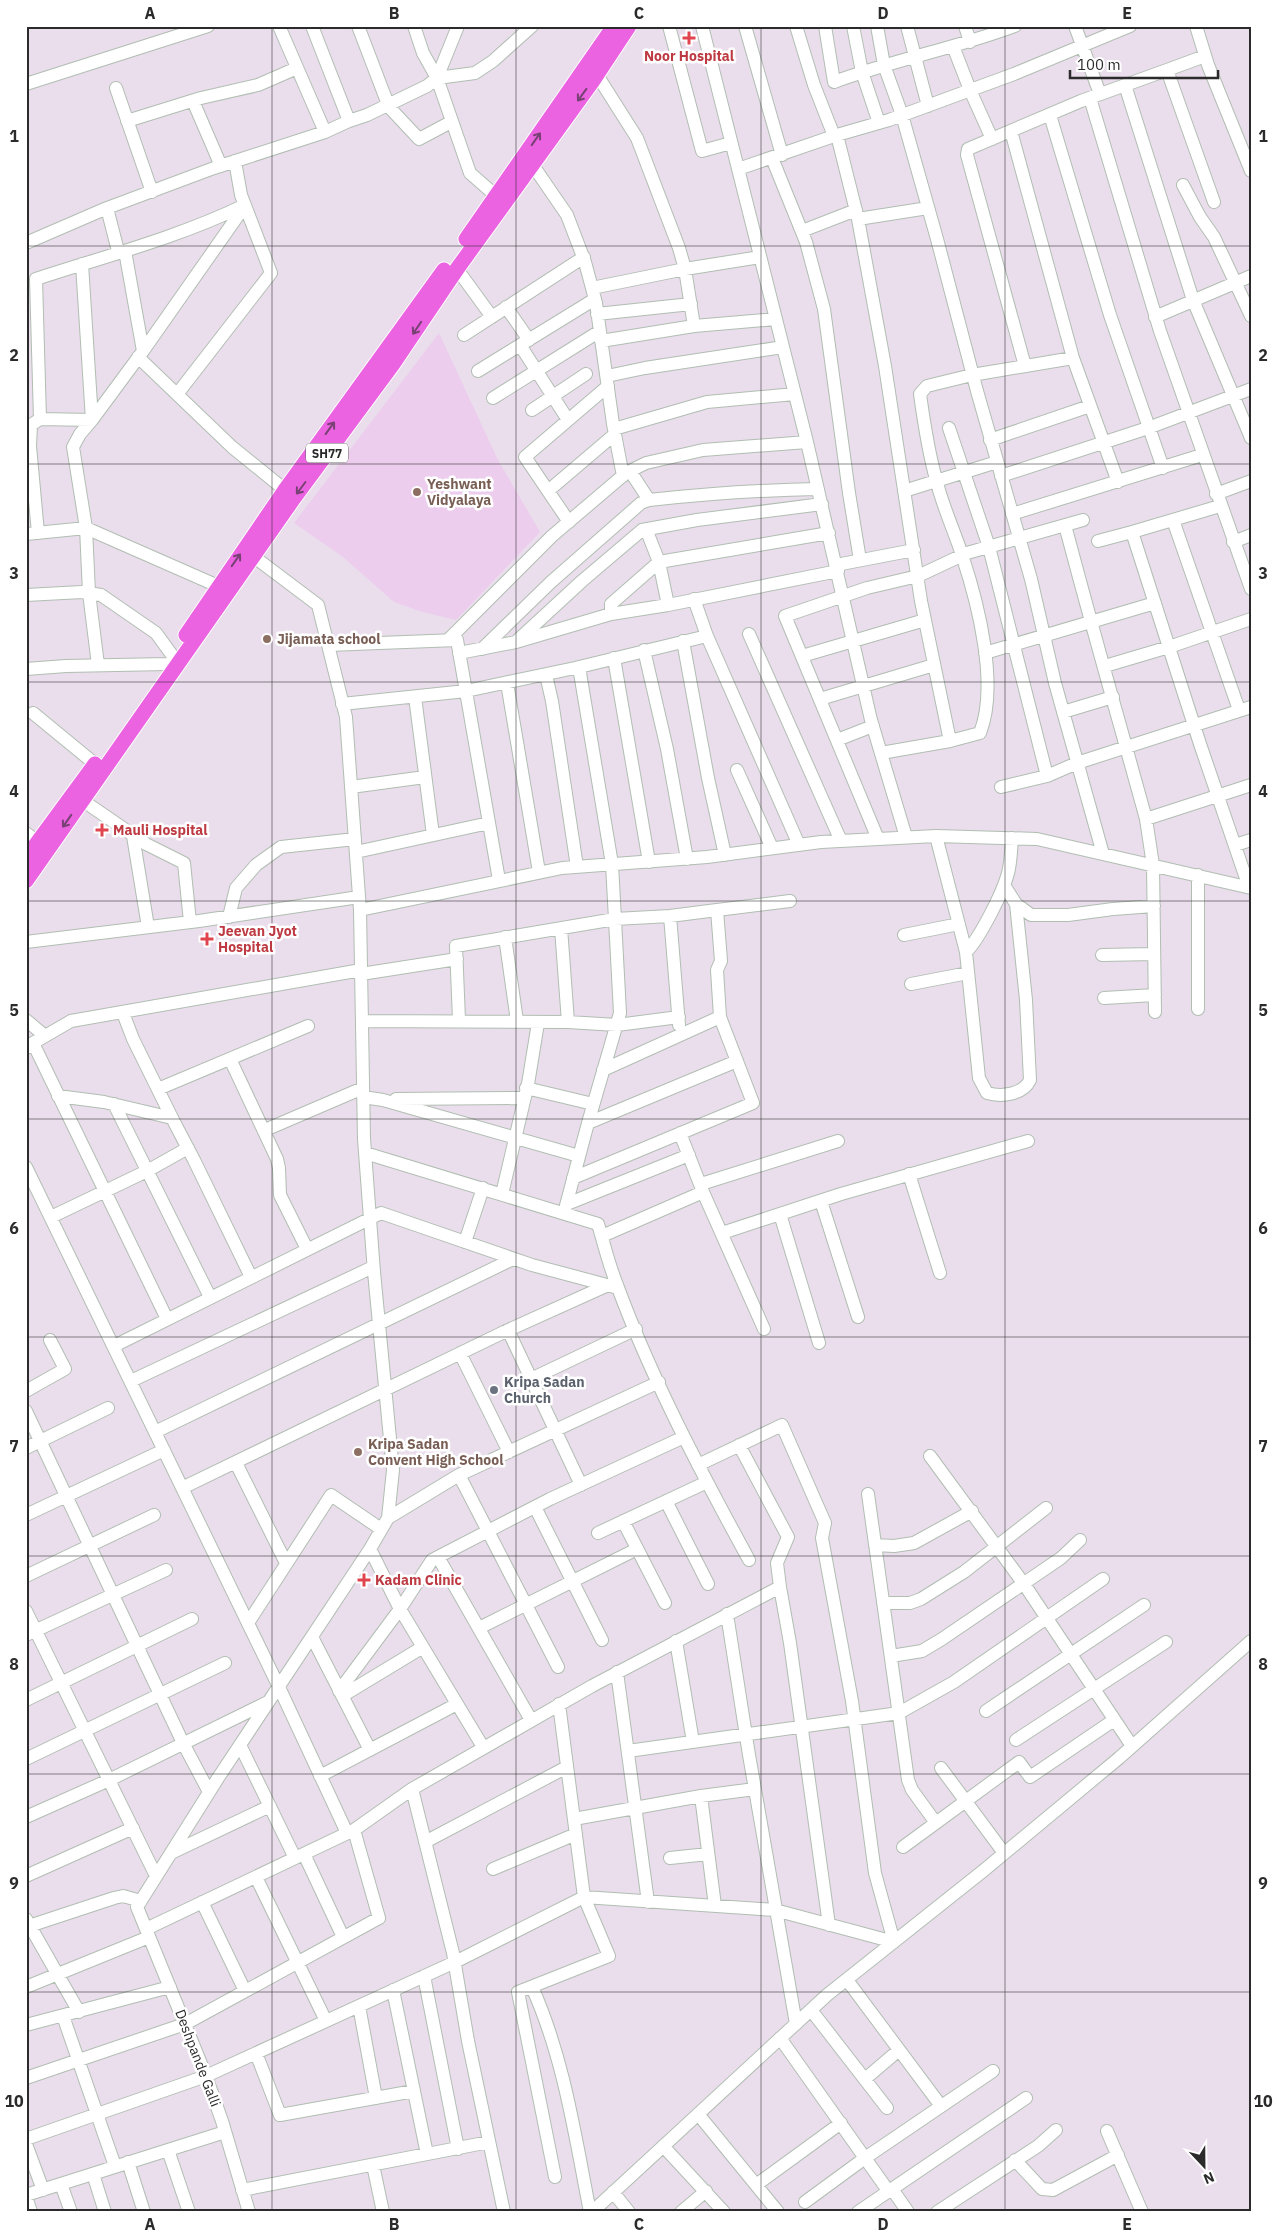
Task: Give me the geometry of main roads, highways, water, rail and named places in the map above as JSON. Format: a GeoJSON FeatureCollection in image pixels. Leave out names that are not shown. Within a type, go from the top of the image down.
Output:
{"type":"FeatureCollection","features":[{"type":"Feature","properties":{"kind":"main road","name":"SH77"},"geometry":{"type":"LineString","coordinates":[[26,881],[253,556],[393,364],[457,269],[614,26]]}},
{"type":"Feature","properties":{"kind":"main road","name":"SH77"},"geometry":{"type":"LineString","coordinates":[[26,858],[32,837],[95,764],[169,660],[285,490],[501,200],[532,164],[597,75],[629,26]]}},
{"type":"Feature","properties":{"kind":"place","name":"Noor Hospital"},"geometry":{"type":"Point","coordinates":[689,38]}},
{"type":"Feature","properties":{"kind":"place","name":"Yeshwant Vidyalaya"},"geometry":{"type":"Point","coordinates":[417,492]}},
{"type":"Feature","properties":{"kind":"place","name":"Jijamata school"},"geometry":{"type":"Point","coordinates":[267,639]}},
{"type":"Feature","properties":{"kind":"place","name":"Mauli Hospital"},"geometry":{"type":"Point","coordinates":[102,830]}},
{"type":"Feature","properties":{"kind":"place","name":"Jeevan Jyot Hospital"},"geometry":{"type":"Point","coordinates":[207,939]}},
{"type":"Feature","properties":{"kind":"place","name":"Kripa Sadan Church"},"geometry":{"type":"Point","coordinates":[494,1390]}},
{"type":"Feature","properties":{"kind":"place","name":"Kripa Sadan Convent High School"},"geometry":{"type":"Point","coordinates":[358,1452]}},
{"type":"Feature","properties":{"kind":"place","name":"Kadam Clinic"},"geometry":{"type":"Point","coordinates":[364,1580]}}]}
